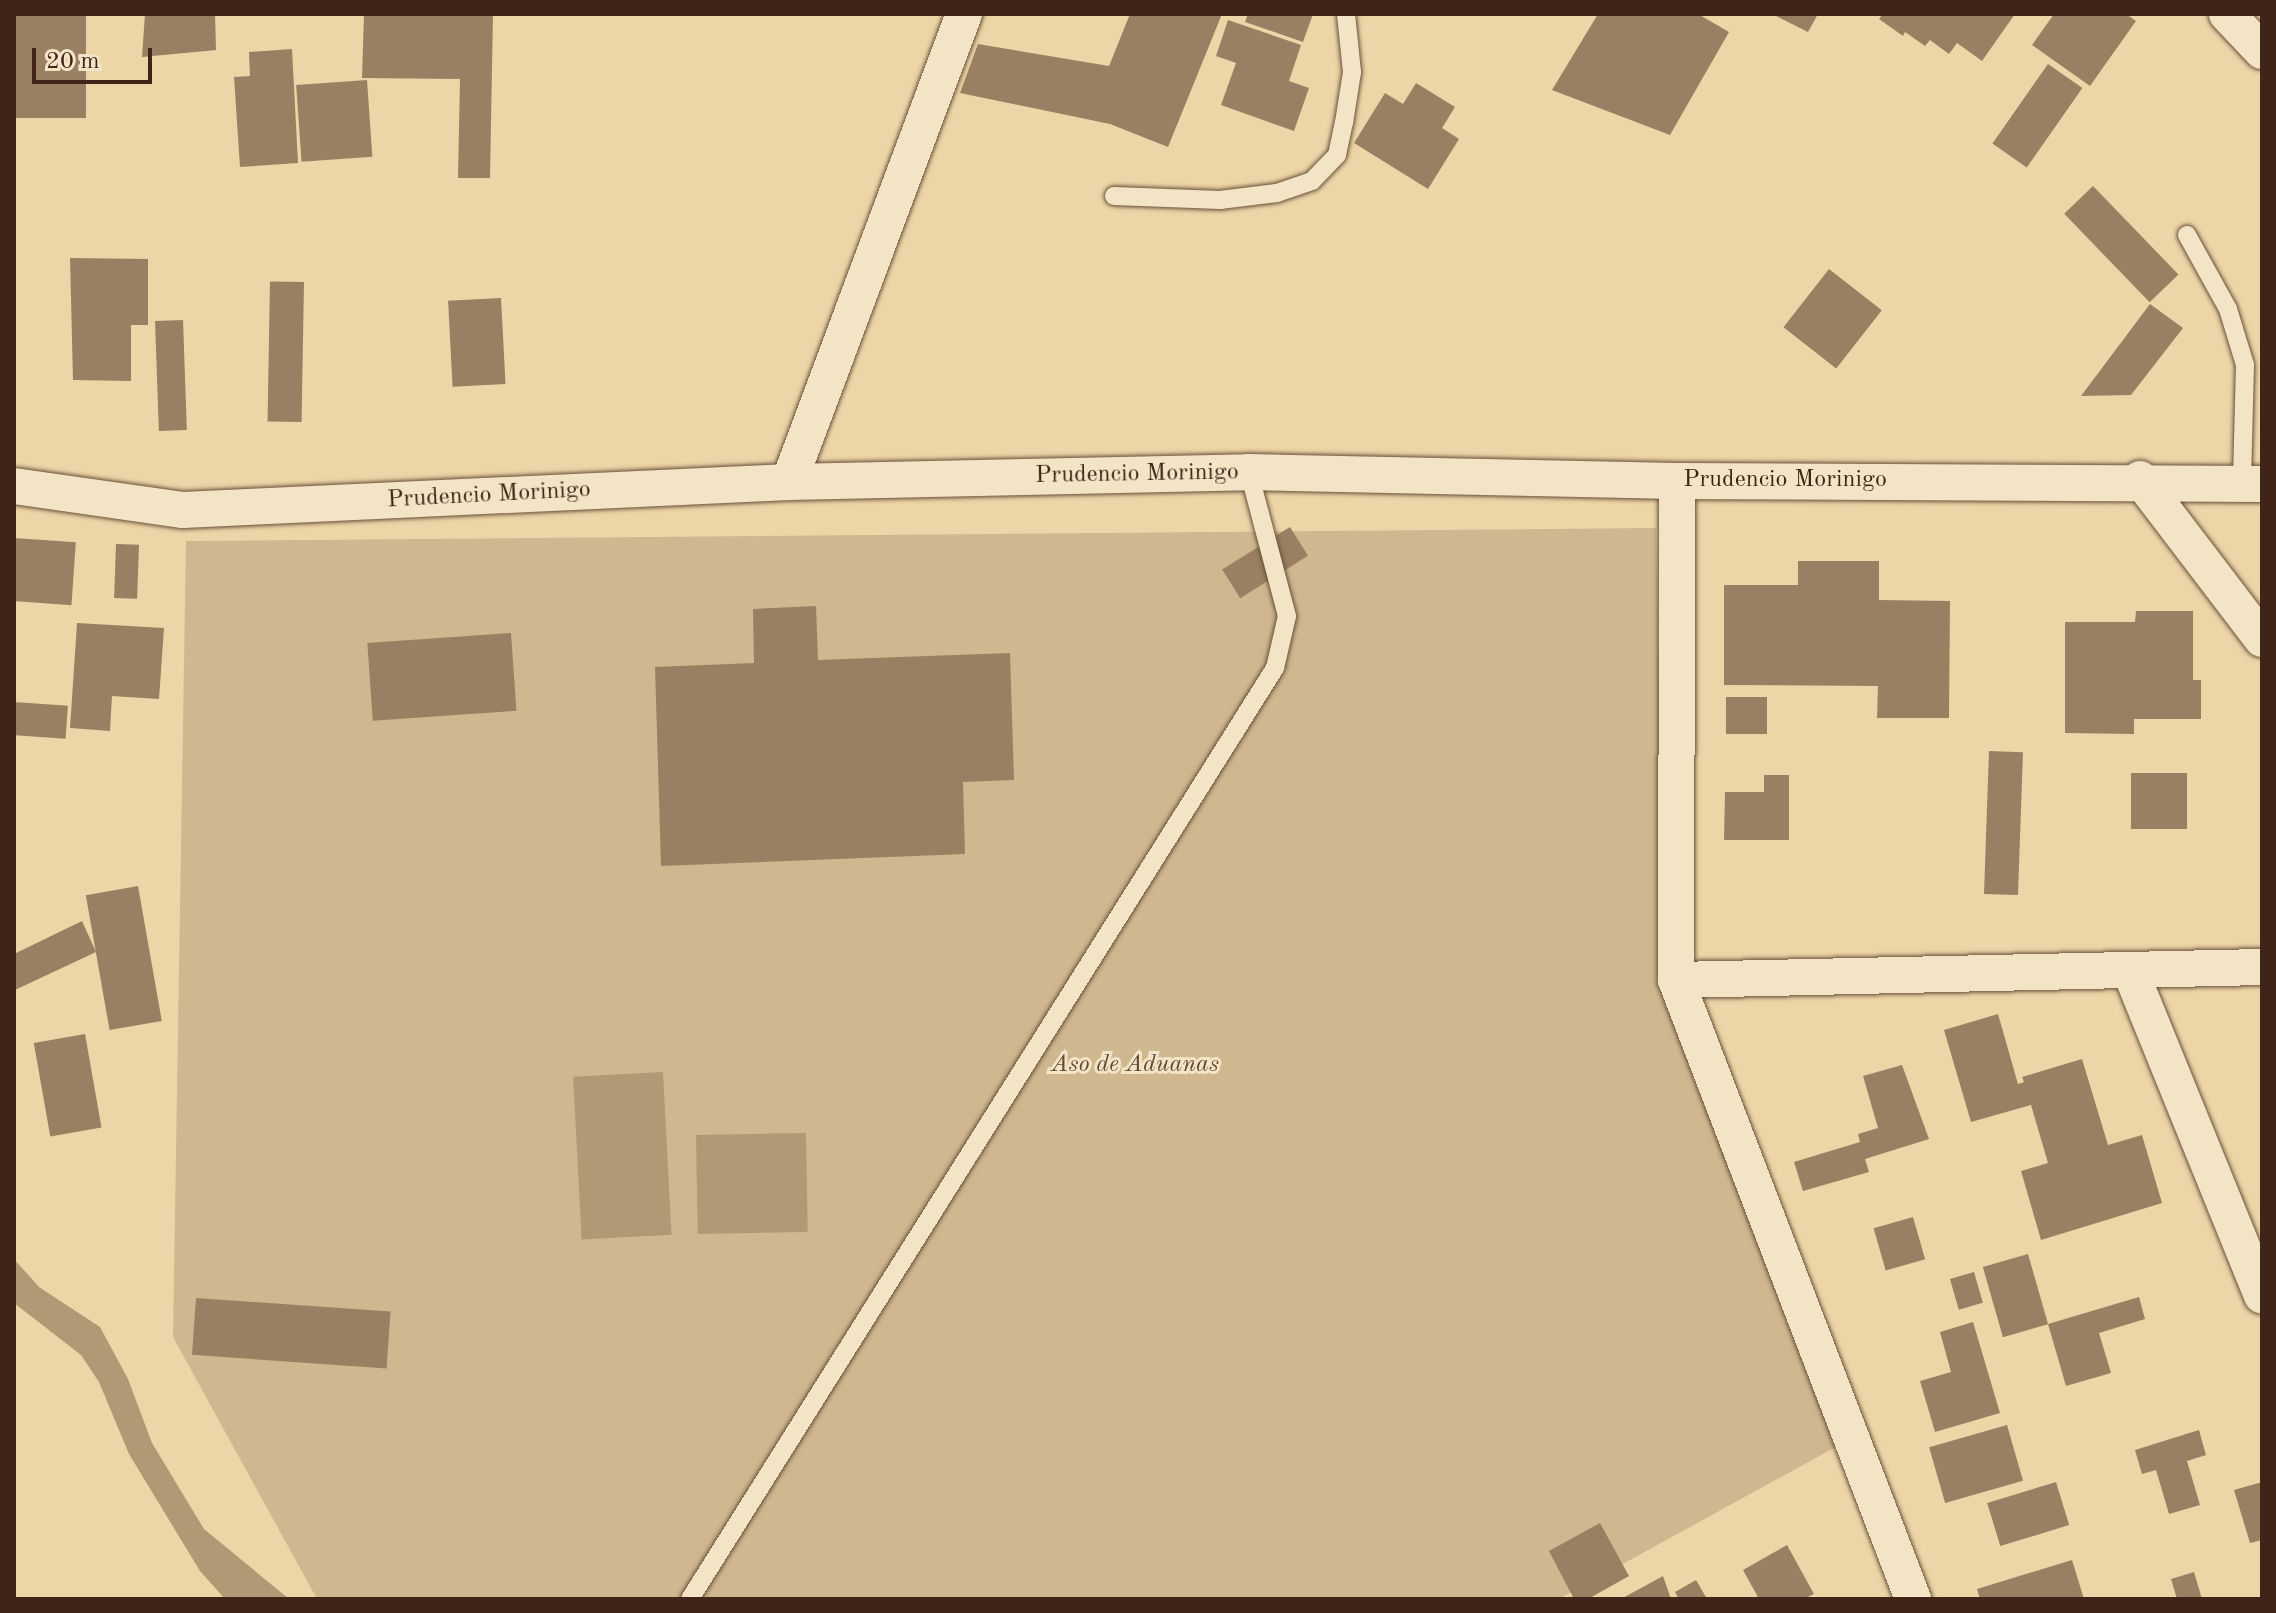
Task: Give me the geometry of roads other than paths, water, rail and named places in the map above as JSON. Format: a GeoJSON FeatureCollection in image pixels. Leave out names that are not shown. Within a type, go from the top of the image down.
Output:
{"type":"FeatureCollection","features":[{"type":"Feature","properties":{"kind":"street"},"geometry":{"type":"LineString","coordinates":[[789,482],[964,14]]}},
{"type":"Feature","properties":{"kind":"street"},"geometry":{"type":"LineString","coordinates":[[2227,14],[2262,51]]}},
{"type":"Feature","properties":{"kind":"street","name":"Prudencio Morinigo"},"geometry":{"type":"LineString","coordinates":[[14,486],[183,510],[789,482],[1249,472],[1677,481],[2140,479],[2252,483]]}},
{"type":"Feature","properties":{"kind":"street"},"geometry":{"type":"LineString","coordinates":[[2140,479],[2262,639]]}},
{"type":"Feature","properties":{"kind":"street"},"geometry":{"type":"LineString","coordinates":[[1677,481],[1676,980],[1913,1599]]}},
{"type":"Feature","properties":{"kind":"street"},"geometry":{"type":"LineString","coordinates":[[1676,980],[2131,973],[2262,967]]}},
{"type":"Feature","properties":{"kind":"street"},"geometry":{"type":"LineString","coordinates":[[2131,973],[2262,1295]]}},
{"type":"Feature","properties":{"kind":"lane"},"geometry":{"type":"LineString","coordinates":[[1114,196],[1220,200],[1277,193],[1312,181],[1337,155],[1344,123],[1352,72],[1346,14]]}},
{"type":"Feature","properties":{"kind":"lane"},"geometry":{"type":"LineString","coordinates":[[2187,235],[2228,309],[2245,365],[2252,483]]}},
{"type":"Feature","properties":{"kind":"lane"},"geometry":{"type":"LineString","coordinates":[[690,1599],[1275,668],[1287,616],[1249,472]]}},
{"type":"Feature","properties":{"kind":"park label","name":"Aso de Aduanas"},"geometry":{"type":"Point","coordinates":[1135,1066]}}]}
